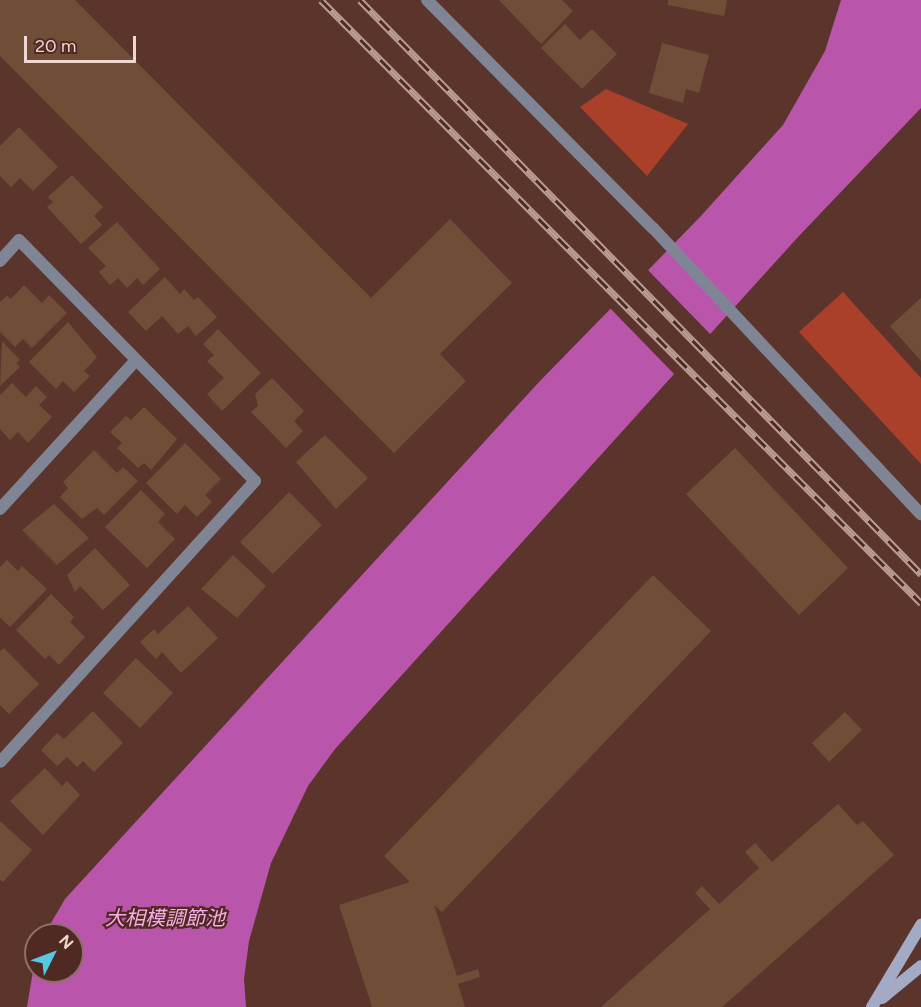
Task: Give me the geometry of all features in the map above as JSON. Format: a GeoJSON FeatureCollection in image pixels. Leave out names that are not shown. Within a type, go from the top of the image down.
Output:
{"type":"FeatureCollection","features":[{"type":"Feature","properties":{"kind":"street"},"geometry":{"type":"LineString","coordinates":[[427,0],[643,217],[921,514]]}},
{"type":"Feature","properties":{"kind":"street"},"geometry":{"type":"LineString","coordinates":[[0,261],[19,240],[255,481],[0,762]]}},
{"type":"Feature","properties":{"kind":"street"},"geometry":{"type":"LineString","coordinates":[[0,509],[136,360]]}},
{"type":"Feature","properties":{"kind":"street"},"geometry":{"type":"LineString","coordinates":[[875,1006],[921,925]]}},
{"type":"Feature","properties":{"kind":"street"},"geometry":{"type":"LineString","coordinates":[[875,1006],[921,966]]}},
{"type":"Feature","properties":{"kind":"shaded area"},"geometry":{"type":"Polygon","coordinates":[[[606,89],[688,124],[647,176],[580,107],[606,89]]]}},
{"type":"Feature","properties":{"kind":"shaded area"},"geometry":{"type":"Polygon","coordinates":[[[843,292],[921,378],[921,464],[799,332],[843,292]]]}},
{"type":"Feature","properties":{"kind":"water","name":"大相模調節池"},"geometry":{"type":"Polygon","coordinates":[[[841,0],[921,0],[921,108],[798,237],[335,749],[308,786],[271,863],[249,941],[244,979],[246,1007],[27,1007],[31,983],[84,983],[84,923],[51,923],[65,899],[539,382],[700,217],[783,125],[825,51],[841,0]]]}},
{"type":"Feature","properties":{"kind":"pier"},"geometry":{"type":"Polygon","coordinates":[[[646,268],[713,337],[677,377],[608,306],[646,268]]]}},
{"type":"Feature","properties":{"kind":"building"},"geometry":{"type":"Polygon","coordinates":[[[0,0],[75,0],[371,298],[450,219],[512,283],[440,354],[466,381],[394,453],[0,56],[0,0]]]}},
{"type":"Feature","properties":{"kind":"building"},"geometry":{"type":"Polygon","coordinates":[[[499,0],[562,0],[573,11],[541,44],[499,0]]]}},
{"type":"Feature","properties":{"kind":"building"},"geometry":{"type":"Polygon","coordinates":[[[668,0],[727,0],[724,16],[668,5],[668,0]]]}},
{"type":"Feature","properties":{"kind":"building"},"geometry":{"type":"Polygon","coordinates":[[[565,24],[580,40],[592,29],[617,54],[582,89],[541,48],[565,24]]]}},
{"type":"Feature","properties":{"kind":"building"},"geometry":{"type":"Polygon","coordinates":[[[662,43],[709,55],[699,93],[686,89],[683,103],[649,93],[662,43]]]}},
{"type":"Feature","properties":{"kind":"building"},"geometry":{"type":"Polygon","coordinates":[[[19,127],[58,167],[33,191],[20,178],[11,187],[0,176],[0,146],[19,127]]]}},
{"type":"Feature","properties":{"kind":"building"},"geometry":{"type":"Polygon","coordinates":[[[72,175],[103,207],[94,216],[102,225],[81,244],[47,207],[53,202],[48,197],[72,175]]]}},
{"type":"Feature","properties":{"kind":"building"},"geometry":{"type":"Polygon","coordinates":[[[117,222],[160,269],[143,285],[137,278],[127,288],[118,278],[110,285],[99,272],[106,266],[88,248],[117,222]]]}},
{"type":"Feature","properties":{"kind":"building"},"geometry":{"type":"Polygon","coordinates":[[[165,277],[180,294],[184,289],[194,300],[198,297],[217,317],[196,336],[188,326],[178,334],[162,316],[146,331],[128,312],[165,277]]]}},
{"type":"Feature","properties":{"kind":"building"},"geometry":{"type":"Polygon","coordinates":[[[24,285],[42,303],[49,295],[67,313],[32,348],[23,339],[15,347],[0,332],[0,302],[7,296],[11,299],[24,285]]]}},
{"type":"Feature","properties":{"kind":"building"},"geometry":{"type":"Polygon","coordinates":[[[921,298],[921,361],[890,326],[921,298]]]}},
{"type":"Feature","properties":{"kind":"building"},"geometry":{"type":"Polygon","coordinates":[[[68,322],[97,357],[84,371],[90,376],[74,392],[63,381],[56,389],[29,362],[68,322]]]}},
{"type":"Feature","properties":{"kind":"building"},"geometry":{"type":"Polygon","coordinates":[[[218,329],[261,373],[222,411],[207,394],[224,378],[207,361],[214,355],[203,344],[218,329]]]}},
{"type":"Feature","properties":{"kind":"building"},"geometry":{"type":"Polygon","coordinates":[[[2,341],[20,360],[16,363],[20,367],[0,386],[2,341]]]}},
{"type":"Feature","properties":{"kind":"building"},"geometry":{"type":"Polygon","coordinates":[[[272,378],[304,411],[294,421],[303,431],[286,448],[251,412],[258,406],[255,394],[272,378]]]}},
{"type":"Feature","properties":{"kind":"building"},"geometry":{"type":"Polygon","coordinates":[[[12,383],[26,397],[36,386],[47,397],[39,405],[52,417],[28,443],[18,432],[10,440],[0,429],[0,395],[12,383]]]}},
{"type":"Feature","properties":{"kind":"building"},"geometry":{"type":"Polygon","coordinates":[[[144,407],[177,439],[151,470],[144,463],[138,468],[117,448],[122,443],[110,432],[126,416],[131,420],[144,407]]]}},
{"type":"Feature","properties":{"kind":"building"},"geometry":{"type":"Polygon","coordinates":[[[325,435],[368,478],[336,509],[296,462],[325,435]]]}},
{"type":"Feature","properties":{"kind":"building"},"geometry":{"type":"Polygon","coordinates":[[[185,443],[221,479],[205,495],[212,502],[197,517],[185,505],[177,514],[146,483],[185,443]]]}},
{"type":"Feature","properties":{"kind":"building"},"geometry":{"type":"Polygon","coordinates":[[[735,448],[848,568],[799,615],[686,494],[735,448]]]}},
{"type":"Feature","properties":{"kind":"building"},"geometry":{"type":"Polygon","coordinates":[[[94,450],[117,473],[123,467],[138,481],[104,515],[97,508],[82,519],[60,497],[68,488],[63,482],[94,450]]]}},
{"type":"Feature","properties":{"kind":"building"},"geometry":{"type":"Polygon","coordinates":[[[141,490],[165,514],[158,522],[175,539],[147,568],[105,527],[141,490]]]}},
{"type":"Feature","properties":{"kind":"building"},"geometry":{"type":"Polygon","coordinates":[[[289,492],[322,525],[273,574],[240,542],[289,492]]]}},
{"type":"Feature","properties":{"kind":"building"},"geometry":{"type":"Polygon","coordinates":[[[54,504],[89,538],[57,565],[22,530],[54,504]]]}},
{"type":"Feature","properties":{"kind":"building"},"geometry":{"type":"Polygon","coordinates":[[[95,548],[130,585],[103,610],[80,586],[75,592],[67,575],[95,548]]]}},
{"type":"Feature","properties":{"kind":"building"},"geometry":{"type":"Polygon","coordinates":[[[233,555],[266,586],[237,618],[201,589],[233,555]]]}},
{"type":"Feature","properties":{"kind":"building"},"geometry":{"type":"Polygon","coordinates":[[[7,560],[18,571],[22,566],[47,589],[10,627],[0,617],[0,567],[7,560]]]}},
{"type":"Feature","properties":{"kind":"building"},"geometry":{"type":"Polygon","coordinates":[[[653,575],[711,631],[442,912],[434,905],[457,976],[478,969],[480,977],[458,984],[465,1007],[372,1007],[339,905],[410,882],[384,856],[653,575]]]}},
{"type":"Feature","properties":{"kind":"building"},"geometry":{"type":"Polygon","coordinates":[[[51,594],[74,617],[70,622],[85,637],[59,665],[49,655],[45,659],[16,630],[51,594]]]}},
{"type":"Feature","properties":{"kind":"building"},"geometry":{"type":"Polygon","coordinates":[[[188,606],[218,638],[181,673],[162,652],[156,659],[140,642],[154,629],[158,634],[188,606]]]}},
{"type":"Feature","properties":{"kind":"building"},"geometry":{"type":"Polygon","coordinates":[[[4,648],[39,684],[9,714],[0,705],[0,651],[4,648]]]}},
{"type":"Feature","properties":{"kind":"building"},"geometry":{"type":"Polygon","coordinates":[[[136,658],[173,693],[140,728],[103,693],[136,658]]]}},
{"type":"Feature","properties":{"kind":"building"},"geometry":{"type":"Polygon","coordinates":[[[93,711],[123,743],[94,772],[83,761],[77,767],[67,757],[57,766],[41,750],[57,733],[64,739],[93,711]]]}},
{"type":"Feature","properties":{"kind":"building"},"geometry":{"type":"Polygon","coordinates":[[[845,712],[862,730],[829,762],[812,743],[845,712]]]}},
{"type":"Feature","properties":{"kind":"building"},"geometry":{"type":"Polygon","coordinates":[[[45,768],[62,786],[67,781],[80,795],[43,835],[10,801],[45,768]]]}},
{"type":"Feature","properties":{"kind":"building"},"geometry":{"type":"Polygon","coordinates":[[[838,804],[857,825],[863,821],[894,855],[722,1007],[601,1007],[710,909],[695,893],[702,886],[719,904],[759,868],[745,852],[755,843],[772,862],[838,804]]]}},
{"type":"Feature","properties":{"kind":"building"},"geometry":{"type":"Polygon","coordinates":[[[0,821],[32,850],[3,882],[0,880],[0,821]]]}},
{"type":"Feature","properties":{"kind":"railway"},"geometry":{"type":"LineString","coordinates":[[321,0],[921,603]]}},
{"type":"Feature","properties":{"kind":"railway"},"geometry":{"type":"LineString","coordinates":[[360,0],[921,574]]}}]}
